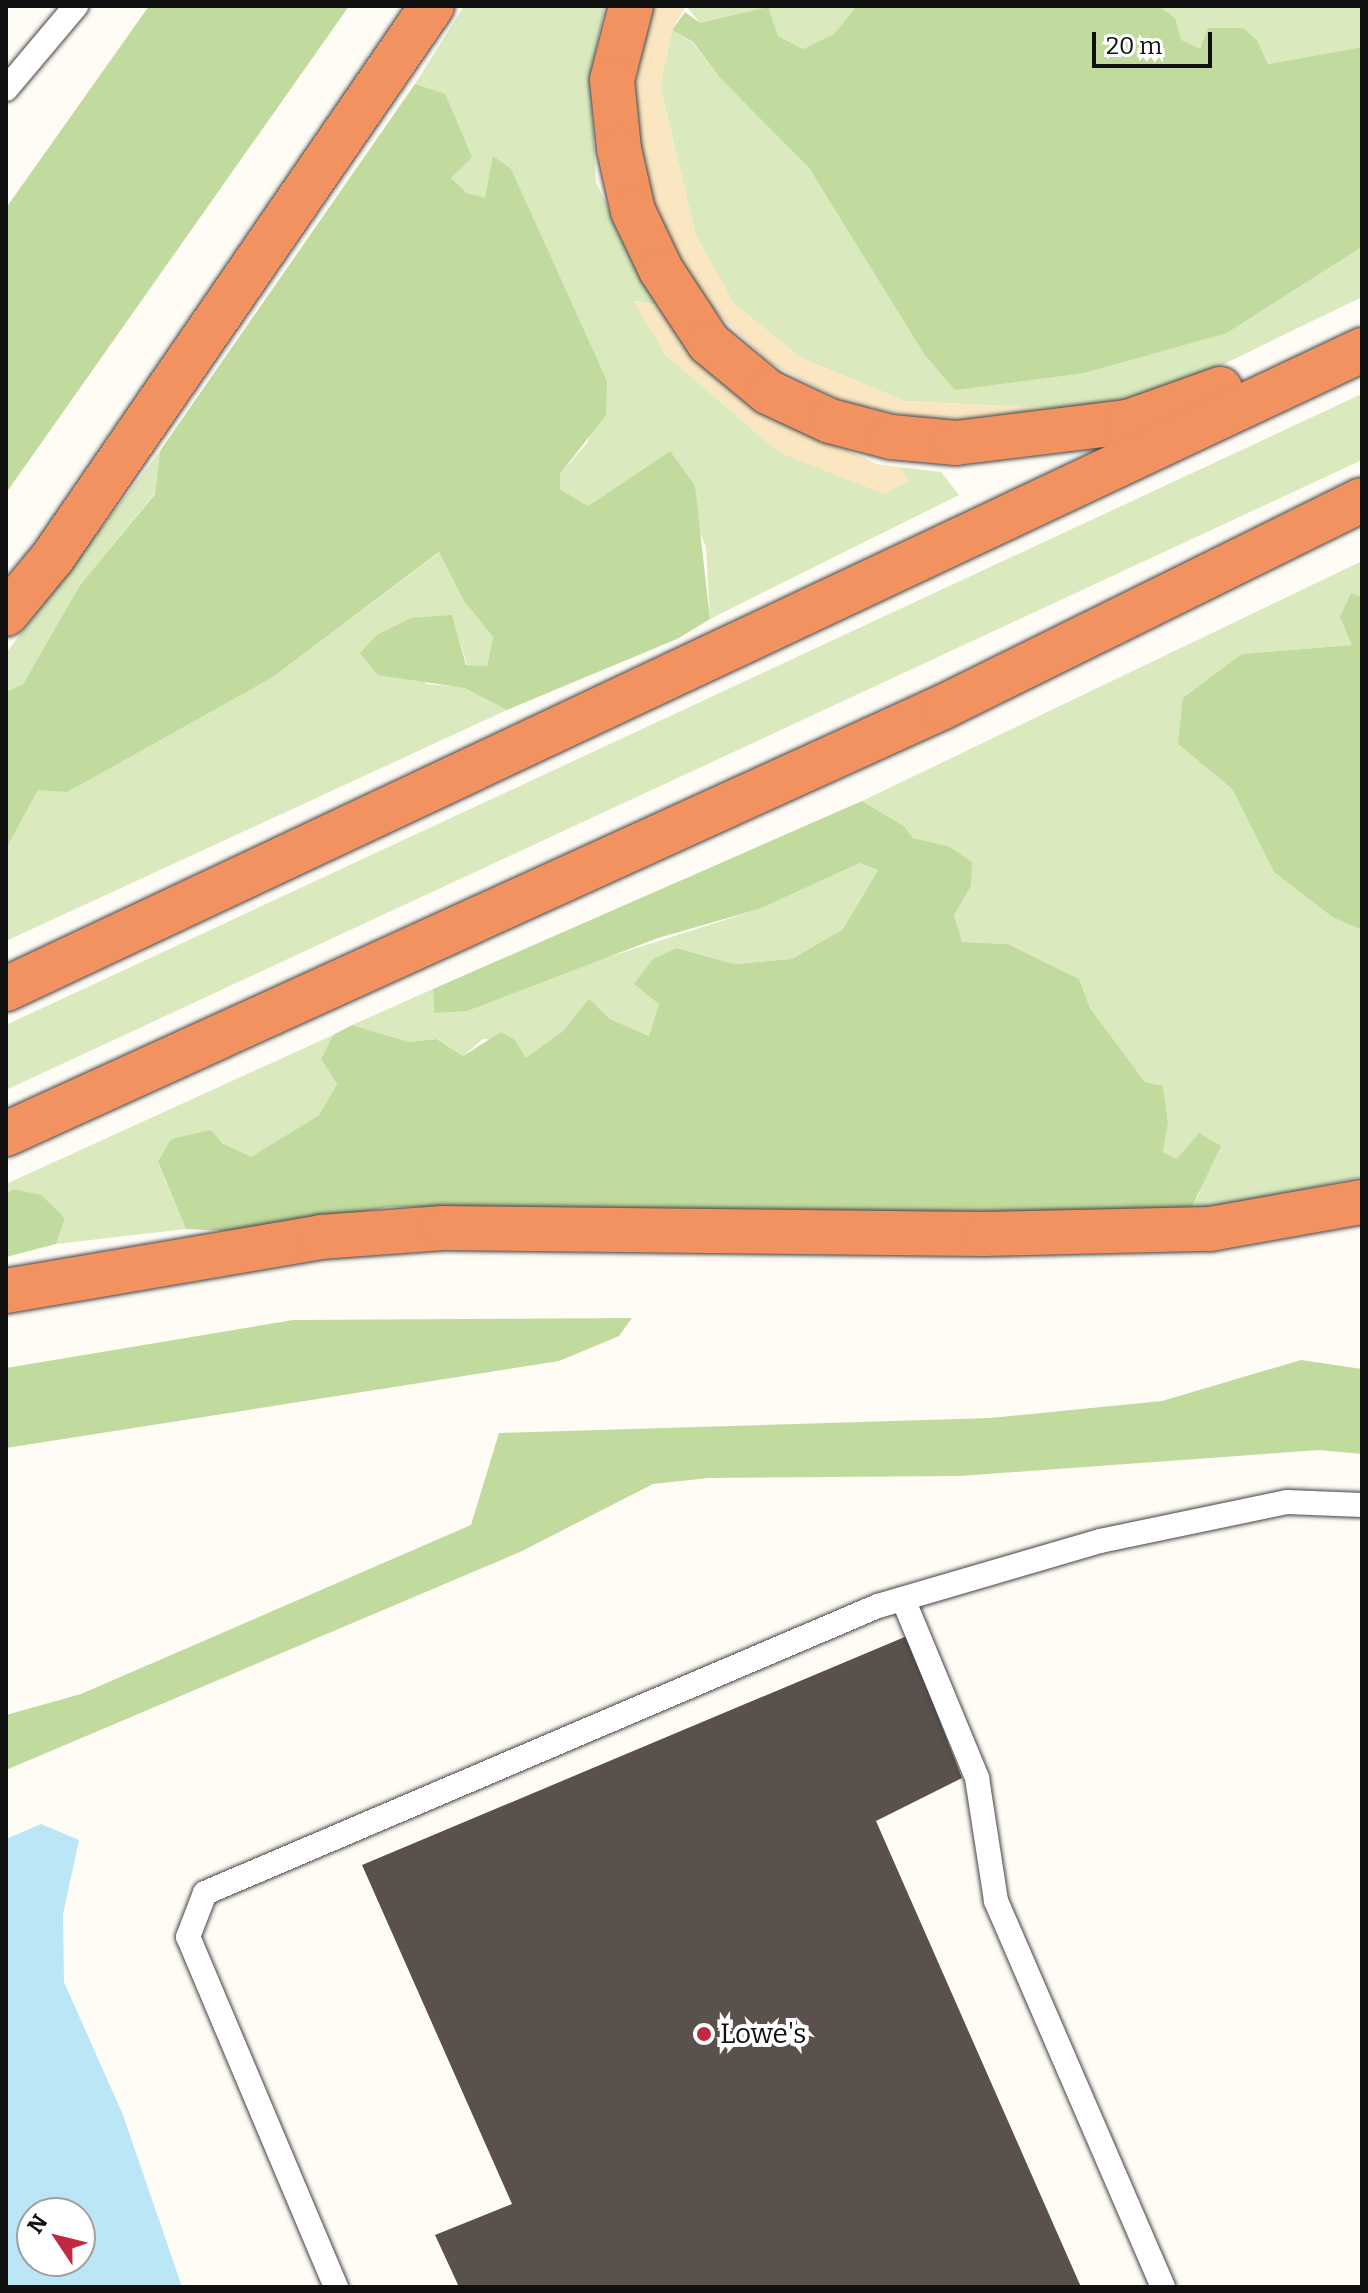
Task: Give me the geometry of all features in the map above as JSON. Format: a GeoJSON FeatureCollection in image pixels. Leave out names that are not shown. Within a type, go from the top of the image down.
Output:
{"type":"FeatureCollection","features":[{"type":"Feature","properties":{"kind":"highway"},"geometry":{"type":"LineString","coordinates":[[6,614],[53,557],[432,6]]}},
{"type":"Feature","properties":{"kind":"highway"},"geometry":{"type":"LineString","coordinates":[[631,6],[612,80],[619,149],[633,211],[661,270],[709,343],[768,392],[830,421],[891,437],[956,443],[1028,438],[1128,422],[1362,340]]}},
{"type":"Feature","properties":{"kind":"highway"},"geometry":{"type":"LineString","coordinates":[[6,989],[1362,350]]}},
{"type":"Feature","properties":{"kind":"highway"},"geometry":{"type":"LineString","coordinates":[[6,1134],[943,707],[1362,500]]}},
{"type":"Feature","properties":{"kind":"highway"},"geometry":{"type":"LineString","coordinates":[[6,1291],[321,1237],[443,1228],[968,1234],[1210,1229],[1362,1202]]}},
{"type":"Feature","properties":{"kind":"lane"},"geometry":{"type":"LineString","coordinates":[[6,89],[76,6]]}},
{"type":"Feature","properties":{"kind":"lane"},"geometry":{"type":"LineString","coordinates":[[336,2287],[188,1937],[205,1893],[903,1599],[1100,1541],[1287,1502],[1362,1505]]}},
{"type":"Feature","properties":{"kind":"lane"},"geometry":{"type":"LineString","coordinates":[[903,1599],[977,1778],[996,1901],[1163,2287]]}},
{"type":"Feature","properties":{"kind":"green space"},"geometry":{"type":"Polygon","coordinates":[[[149,6],[349,6],[6,493],[6,208],[149,6]]]}},
{"type":"Feature","properties":{"kind":"green space"},"geometry":{"type":"Polygon","coordinates":[[[464,6],[605,6],[590,76],[596,183],[657,305],[635,301],[665,354],[780,453],[909,481],[898,467],[941,472],[959,495],[710,619],[706,548],[670,451],[588,506],[560,489],[560,474],[587,443],[607,381],[573,311],[485,199],[467,193],[451,178],[471,157],[458,128],[415,84],[464,6]]]}},
{"type":"Feature","properties":{"kind":"green space"},"geometry":{"type":"Polygon","coordinates":[[[686,6],[857,6],[834,34],[803,49],[778,36],[700,23],[686,6]]]}},
{"type":"Feature","properties":{"kind":"green space"},"geometry":{"type":"Polygon","coordinates":[[[857,6],[1159,6],[1175,18],[1181,40],[1200,49],[1208,28],[1243,28],[1257,40],[1268,64],[1362,47],[1362,247],[1227,333],[1084,373],[955,390],[924,354],[809,168],[720,78],[693,42],[672,30],[685,12],[700,23],[768,7],[778,36],[803,49],[834,34],[857,6]]]}},
{"type":"Feature","properties":{"kind":"green space"},"geometry":{"type":"Polygon","coordinates":[[[1159,6],[1362,6],[1362,47],[1268,64],[1257,40],[1201,50],[1180,40],[1175,18],[1159,6]]]}},
{"type":"Feature","properties":{"kind":"green space"},"geometry":{"type":"Polygon","coordinates":[[[672,30],[692,42],[720,78],[809,168],[924,354],[1227,333],[1362,247],[1362,297],[1195,378],[1127,399],[1064,409],[905,401],[801,358],[734,304],[696,236],[660,86],[672,30]]]}},
{"type":"Feature","properties":{"kind":"green space"},"geometry":{"type":"Polygon","coordinates":[[[415,84],[445,94],[472,157],[451,178],[467,193],[485,198],[493,156],[511,169],[607,381],[606,415],[560,474],[560,489],[588,506],[670,451],[695,486],[710,619],[677,639],[507,710],[465,688],[378,675],[360,653],[377,635],[411,618],[452,615],[466,665],[487,666],[493,637],[464,601],[439,552],[273,677],[67,792],[38,790],[6,849],[6,692],[23,684],[80,585],[155,494],[160,451],[415,84]]]}},
{"type":"Feature","properties":{"kind":"green space"},"geometry":{"type":"Polygon","coordinates":[[[1362,394],[1362,460],[6,1090],[6,1025],[1362,394]]]}},
{"type":"Feature","properties":{"kind":"green space"},"geometry":{"type":"Polygon","coordinates":[[[160,451],[155,493],[80,585],[23,684],[6,692],[6,653],[160,451]]]}},
{"type":"Feature","properties":{"kind":"green space"},"geometry":{"type":"Polygon","coordinates":[[[440,552],[464,601],[493,637],[487,666],[467,665],[452,616],[425,684],[465,687],[507,710],[6,941],[6,849],[38,790],[273,677],[440,552]]]}},
{"type":"Feature","properties":{"kind":"green space"},"geometry":{"type":"Polygon","coordinates":[[[1362,561],[1362,597],[1351,593],[1352,645],[1242,654],[1178,744],[1232,789],[1274,872],[1332,917],[1362,930],[1362,1177],[1189,1213],[1200,1192],[1177,1160],[1163,1152],[1168,1121],[1163,1086],[1145,1082],[1090,1008],[1079,979],[1008,944],[962,942],[953,915],[971,886],[948,846],[913,838],[904,826],[862,801],[1362,561]]]}},
{"type":"Feature","properties":{"kind":"green space"},"geometry":{"type":"Polygon","coordinates":[[[1351,593],[1362,597],[1362,930],[1332,917],[1274,872],[1232,789],[1178,744],[1183,698],[1242,654],[1352,645],[1340,617],[1351,593]]]}},
{"type":"Feature","properties":{"kind":"green space"},"geometry":{"type":"Polygon","coordinates":[[[862,801],[904,826],[913,838],[948,846],[972,862],[971,886],[954,915],[962,942],[1008,944],[1079,979],[1090,1008],[1145,1082],[1163,1086],[1168,1122],[1163,1152],[1177,1159],[1199,1133],[1221,1146],[1189,1213],[388,1207],[250,1232],[186,1229],[158,1162],[171,1139],[211,1130],[222,1143],[251,1157],[319,1115],[337,1084],[321,1059],[333,1035],[352,1025],[409,1042],[437,1039],[463,1056],[501,1032],[515,1040],[526,1058],[563,1031],[589,999],[610,1019],[649,1036],[659,1004],[634,984],[653,959],[677,948],[734,964],[792,959],[843,929],[878,870],[860,863],[759,909],[658,938],[467,1011],[434,1013],[433,989],[862,801]]]}},
{"type":"Feature","properties":{"kind":"green space"},"geometry":{"type":"Polygon","coordinates":[[[860,863],[878,870],[843,929],[792,959],[734,964],[678,948],[649,1036],[610,1019],[589,1000],[563,1031],[526,1059],[515,1040],[483,1039],[463,1056],[438,1039],[409,1042],[352,1025],[433,989],[434,1013],[759,909],[860,863]]]}},
{"type":"Feature","properties":{"kind":"green space"},"geometry":{"type":"Polygon","coordinates":[[[333,1035],[321,1059],[337,1084],[319,1115],[250,1158],[222,1143],[158,1163],[186,1229],[56,1244],[65,1217],[13,1189],[6,1194],[6,1184],[333,1035]]]}},
{"type":"Feature","properties":{"kind":"green space"},"geometry":{"type":"Polygon","coordinates":[[[13,1189],[41,1195],[65,1218],[56,1244],[6,1257],[6,1194],[13,1189]]]}},
{"type":"Feature","properties":{"kind":"green space"},"geometry":{"type":"Polygon","coordinates":[[[632,1318],[619,1336],[559,1361],[6,1448],[6,1368],[293,1320],[632,1318]]]}},
{"type":"Feature","properties":{"kind":"green space"},"geometry":{"type":"Polygon","coordinates":[[[1301,1360],[1362,1369],[1362,1454],[1319,1450],[960,1476],[708,1478],[653,1484],[520,1552],[6,1770],[6,1715],[81,1694],[471,1525],[499,1433],[990,1418],[1162,1401],[1301,1360]]]}},
{"type":"Feature","properties":{"kind":"sand"},"geometry":{"type":"Polygon","coordinates":[[[653,6],[686,6],[672,30],[660,86],[696,236],[734,304],[801,358],[905,401],[1064,409],[995,421],[930,421],[842,401],[772,364],[709,306],[674,255],[638,172],[634,91],[653,6]]]}},
{"type":"Feature","properties":{"kind":"sand"},"geometry":{"type":"Polygon","coordinates":[[[633,301],[657,305],[691,355],[745,402],[877,464],[898,467],[909,481],[884,494],[780,453],[665,354],[633,301]]]}},
{"type":"Feature","properties":{"kind":"water"},"geometry":{"type":"Polygon","coordinates":[[[41,1824],[79,1840],[63,1914],[64,1982],[123,2115],[182,2287],[6,2287],[6,1839],[41,1824]]]}},
{"type":"Feature","properties":{"kind":"building","name":"Lowe's"},"geometry":{"type":"Polygon","coordinates":[[[907,1636],[962,1778],[876,1821],[1081,2287],[459,2287],[435,2235],[512,2204],[362,1865],[907,1636]]]}},
{"type":"Feature","properties":{"kind":"place","name":"Lowe's"},"geometry":{"type":"Point","coordinates":[704,2034]}}]}
